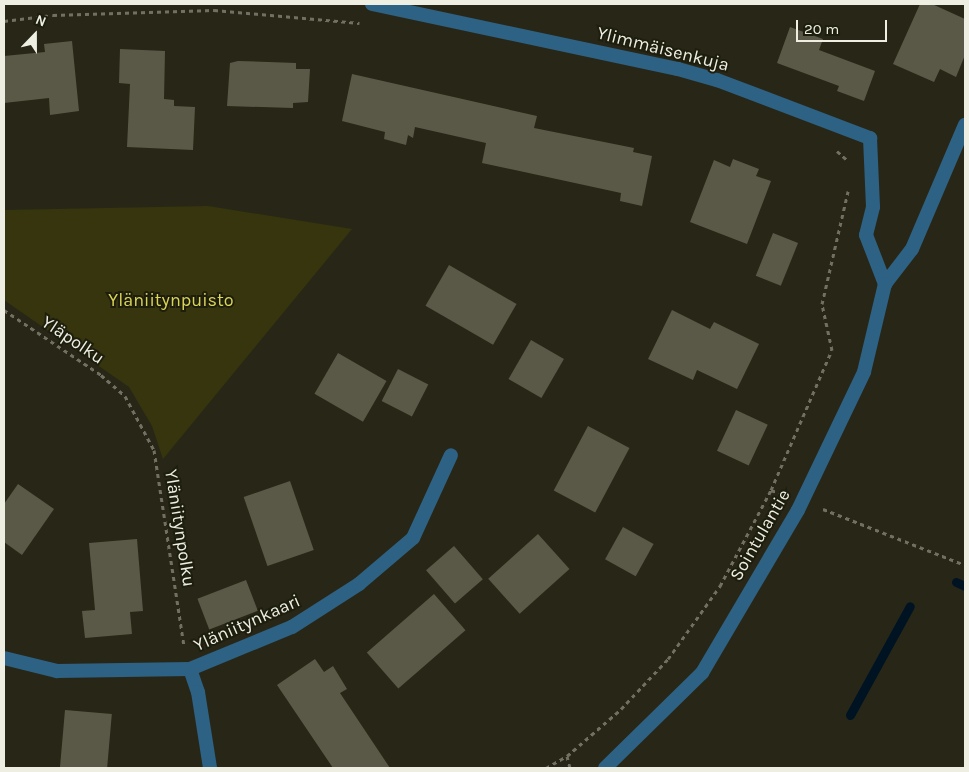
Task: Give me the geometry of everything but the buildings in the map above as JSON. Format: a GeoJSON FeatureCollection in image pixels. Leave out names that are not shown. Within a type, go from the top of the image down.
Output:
{"type":"FeatureCollection","features":[{"type":"Feature","properties":{"kind":"street","name":"Ylimmäisenkuja"},"geometry":{"type":"LineString","coordinates":[[372,4],[717,80],[870,138],[873,207],[866,235],[885,284]]}},
{"type":"Feature","properties":{"kind":"street"},"geometry":{"type":"LineString","coordinates":[[885,284],[912,249],[965,125]]}},
{"type":"Feature","properties":{"kind":"street","name":"Sointulantie"},"geometry":{"type":"LineString","coordinates":[[605,768],[702,673],[802,501],[864,372],[885,284]]}},
{"type":"Feature","properties":{"kind":"street","name":"Yläniitynkaari"},"geometry":{"type":"LineString","coordinates":[[4,658],[57,671],[190,669],[292,627],[359,584],[413,538],[451,455]]}},
{"type":"Feature","properties":{"kind":"street","name":"Yläniitynkaari"},"geometry":{"type":"LineString","coordinates":[[190,669],[198,692],[210,768]]}},
{"type":"Feature","properties":{"kind":"path"},"geometry":{"type":"LineString","coordinates":[[4,21],[53,15],[214,10],[370,24]]}},
{"type":"Feature","properties":{"kind":"path"},"geometry":{"type":"LineString","coordinates":[[835,149],[849,162]]}},
{"type":"Feature","properties":{"kind":"path"},"geometry":{"type":"LineString","coordinates":[[546,768],[566,756],[621,708],[668,659],[720,586],[771,490],[832,350],[822,304],[849,186]]}},
{"type":"Feature","properties":{"kind":"path","name":"Yläpolku"},"geometry":{"type":"LineString","coordinates":[[4,310],[101,375],[125,396]]}},
{"type":"Feature","properties":{"kind":"path","name":"Yläniitynpolku"},"geometry":{"type":"LineString","coordinates":[[125,396],[154,450],[190,669]]}},
{"type":"Feature","properties":{"kind":"path"},"geometry":{"type":"LineString","coordinates":[[771,490],[965,565]]}},
{"type":"Feature","properties":{"kind":"path"},"geometry":{"type":"LineString","coordinates":[[566,756],[570,768]]}},
{"type":"Feature","properties":{"kind":"green space","name":"Yläniitynpuisto"},"geometry":{"type":"Polygon","coordinates":[[[208,206],[352,229],[163,459],[152,426],[129,387],[4,300],[4,210],[208,206]]]}},
{"type":"Feature","properties":{"kind":"waterway"},"geometry":{"type":"LineString","coordinates":[[956,582],[965,586]]}},
{"type":"Feature","properties":{"kind":"waterway"},"geometry":{"type":"LineString","coordinates":[[850,715],[910,606]]}}]}
